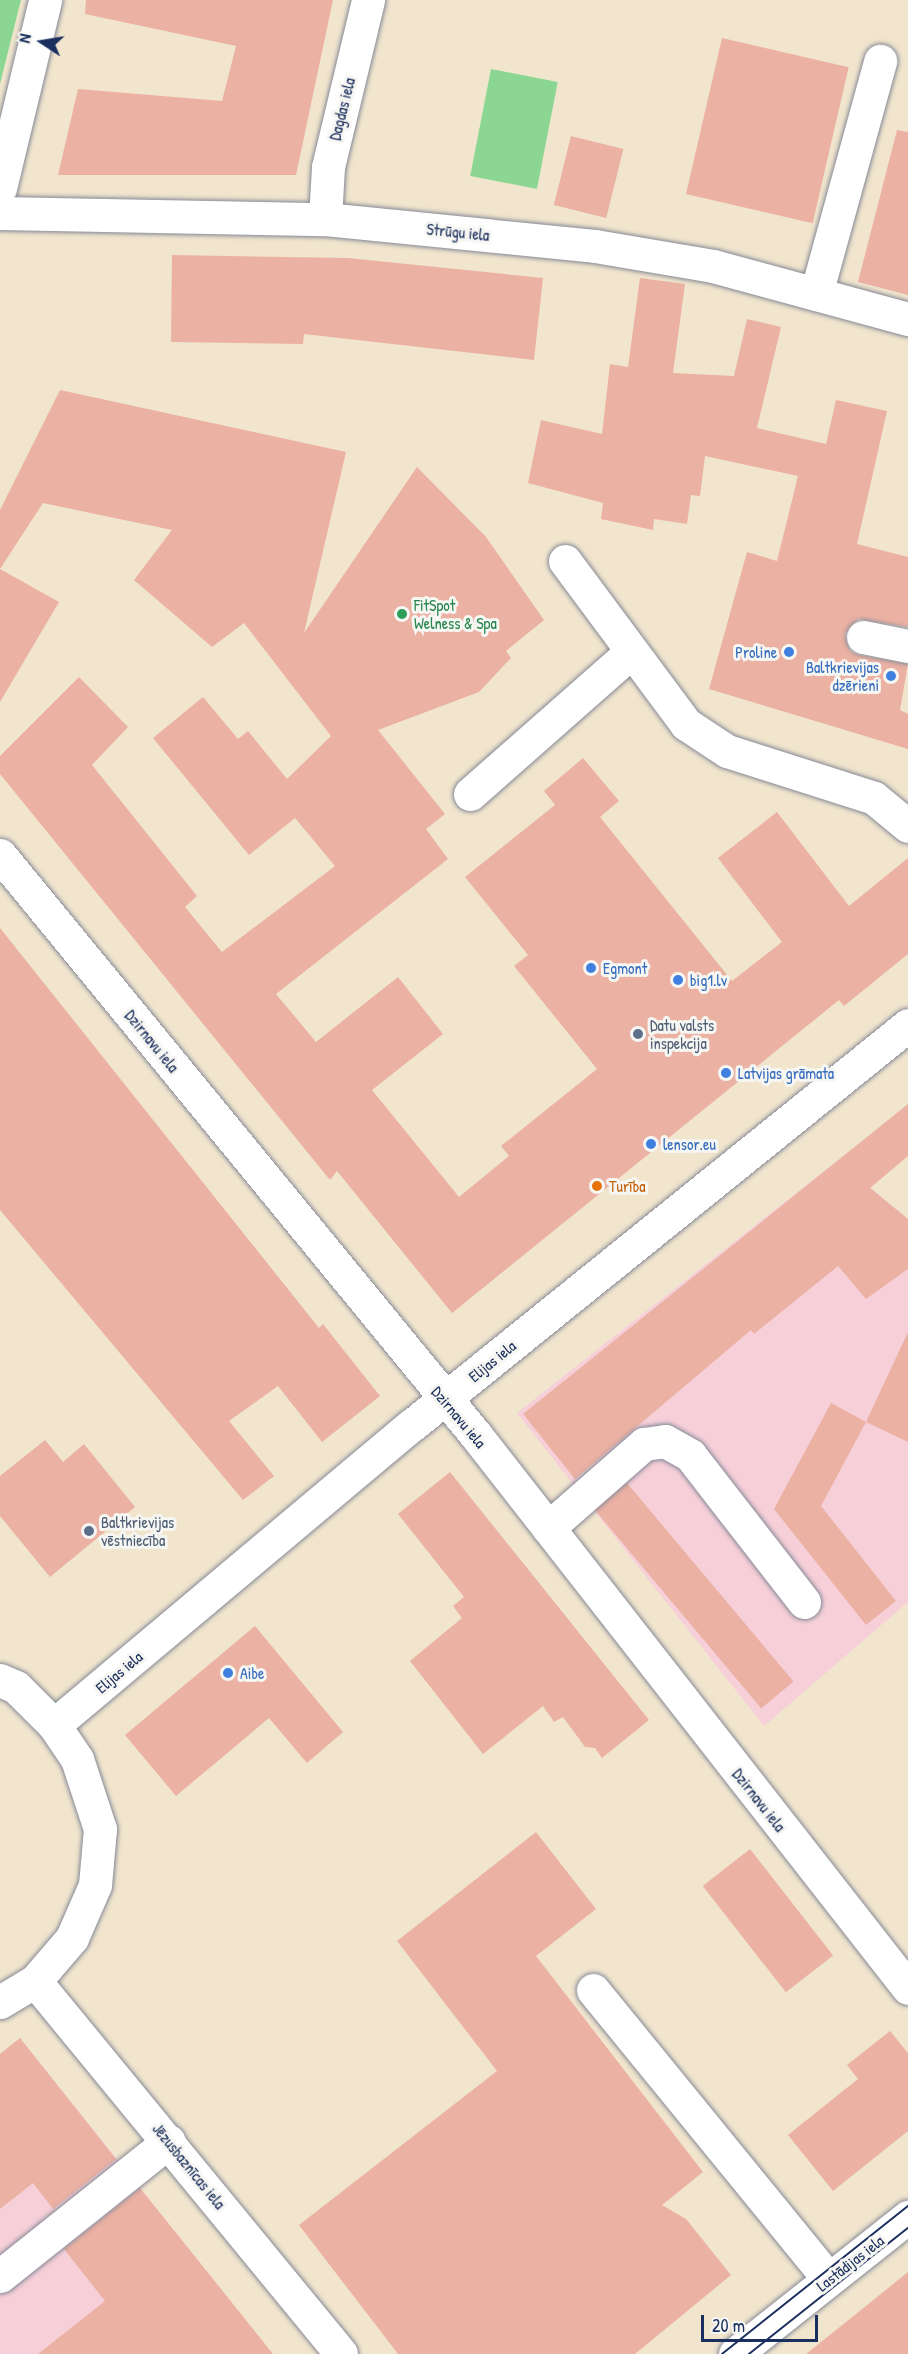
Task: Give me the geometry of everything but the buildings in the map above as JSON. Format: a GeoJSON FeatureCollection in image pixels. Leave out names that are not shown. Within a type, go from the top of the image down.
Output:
{"type":"FeatureCollection","features":[{"type":"Feature","properties":{"kind":"street"},"geometry":{"type":"LineString","coordinates":[[0,188],[45,0]]}},
{"type":"Feature","properties":{"kind":"street","name":"Dagdas iela"},"geometry":{"type":"LineString","coordinates":[[325,219],[328,167],[368,0]]}},
{"type":"Feature","properties":{"kind":"street"},"geometry":{"type":"LineString","coordinates":[[816,294],[880,61]]}},
{"type":"Feature","properties":{"kind":"street","name":"Strūgu iela"},"geometry":{"type":"LineString","coordinates":[[0,213],[325,219],[654,253],[908,319]]}},
{"type":"Feature","properties":{"kind":"street"},"geometry":{"type":"LineString","coordinates":[[565,561],[686,723],[727,751],[874,798],[908,826]]}},
{"type":"Feature","properties":{"kind":"street"},"geometry":{"type":"LineString","coordinates":[[863,637],[908,646]]}},
{"type":"Feature","properties":{"kind":"street"},"geometry":{"type":"LineString","coordinates":[[470,794],[631,652]]}},
{"type":"Feature","properties":{"kind":"street","name":"Dzirnavu iela"},"geometry":{"type":"LineString","coordinates":[[0,855],[548,1528],[908,1988]]}},
{"type":"Feature","properties":{"kind":"street","name":"Elijas iela"},"geometry":{"type":"LineString","coordinates":[[54,1725],[444,1400],[908,1025]]}},
{"type":"Feature","properties":{"kind":"street"},"geometry":{"type":"LineString","coordinates":[[548,1528],[644,1444],[665,1441],[690,1455],[804,1602]]}},
{"type":"Feature","properties":{"kind":"street"},"geometry":{"type":"LineString","coordinates":[[0,1680],[16,1687],[54,1725],[90,1785],[100,1829],[95,1885],[72,1938],[35,1981],[0,2002]]}},
{"type":"Feature","properties":{"kind":"street","name":"Jēzusbaznīcas iela"},"geometry":{"type":"LineString","coordinates":[[35,1981],[169,2141],[341,2354]]}},
{"type":"Feature","properties":{"kind":"street"},"geometry":{"type":"LineString","coordinates":[[593,1990],[829,2279]]}},
{"type":"Feature","properties":{"kind":"street"},"geometry":{"type":"LineString","coordinates":[[0,2276],[169,2141]]}},
{"type":"Feature","properties":{"kind":"street","name":"Lastādijas iela"},"geometry":{"type":"LineString","coordinates":[[735,2354],[908,2217]]}},
{"type":"Feature","properties":{"kind":"shaded area"},"geometry":{"type":"Polygon","coordinates":[[[838,1160],[908,1219],[908,1602],[764,1726],[517,1413],[838,1160]]]}},
{"type":"Feature","properties":{"kind":"shaded area"},"geometry":{"type":"Polygon","coordinates":[[[20,2038],[229,2299],[160,2354],[0,2354],[0,2054],[20,2038]]]}},
{"type":"Feature","properties":{"kind":"green space"},"geometry":{"type":"Polygon","coordinates":[[[0,0],[21,0],[0,84],[0,0]]]}},
{"type":"Feature","properties":{"kind":"green space"},"geometry":{"type":"Polygon","coordinates":[[[491,69],[558,82],[537,189],[470,176],[491,69]]]}},
{"type":"Feature","properties":{"kind":"tram line"},"geometry":{"type":"LineString","coordinates":[[722,2354],[908,2206]]}},
{"type":"Feature","properties":{"kind":"tram line"},"geometry":{"type":"LineString","coordinates":[[749,2354],[908,2228]]}},
{"type":"Feature","properties":{"kind":"place","name":"FitSpot Welness & Spa"},"geometry":{"type":"Point","coordinates":[402,614]}},
{"type":"Feature","properties":{"kind":"place","name":"Proline"},"geometry":{"type":"Point","coordinates":[789,652]}},
{"type":"Feature","properties":{"kind":"place","name":"Baltkrievijas dzērieni"},"geometry":{"type":"Point","coordinates":[891,676]}},
{"type":"Feature","properties":{"kind":"place","name":"Egmont"},"geometry":{"type":"Point","coordinates":[591,968]}},
{"type":"Feature","properties":{"kind":"place","name":"big1.lv"},"geometry":{"type":"Point","coordinates":[678,980]}},
{"type":"Feature","properties":{"kind":"place","name":"Datu valsts inspekcija"},"geometry":{"type":"Point","coordinates":[638,1034]}},
{"type":"Feature","properties":{"kind":"place","name":"Latvijas grāmata"},"geometry":{"type":"Point","coordinates":[726,1073]}},
{"type":"Feature","properties":{"kind":"place","name":"lensor.eu"},"geometry":{"type":"Point","coordinates":[651,1144]}},
{"type":"Feature","properties":{"kind":"place","name":"Turība"},"geometry":{"type":"Point","coordinates":[597,1186]}},
{"type":"Feature","properties":{"kind":"place","name":"Baltkrievijas vēstniecība"},"geometry":{"type":"Point","coordinates":[89,1531]}},
{"type":"Feature","properties":{"kind":"place","name":"Aibe"},"geometry":{"type":"Point","coordinates":[228,1673]}}]}
